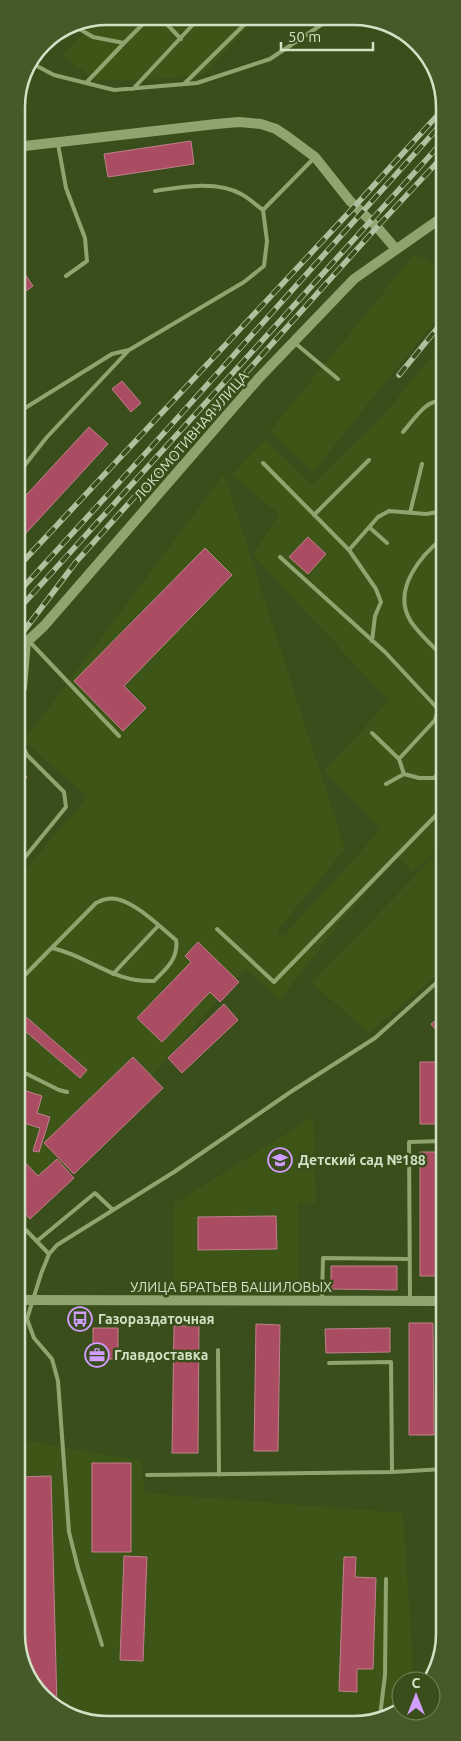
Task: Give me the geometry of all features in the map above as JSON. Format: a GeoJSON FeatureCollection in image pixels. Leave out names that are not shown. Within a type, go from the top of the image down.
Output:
{"type":"FeatureCollection","features":[{"type":"Feature","properties":{"kind":"street"},"geometry":{"type":"LineString","coordinates":[[25,146],[239,122],[261,124],[276,129],[315,158],[350,202],[396,248]]}},
{"type":"Feature","properties":{"kind":"street","name":"ЛОКОМОТИВНАЯ УЛИЦА"},"geometry":{"type":"LineString","coordinates":[[25,644],[44,626],[293,341],[354,278],[436,221]]}},
{"type":"Feature","properties":{"kind":"street","name":"УЛИЦА БРАТЬЕВ БАШИЛОВЫХ"},"geometry":{"type":"LineString","coordinates":[[25,1299],[436,1301]]}},
{"type":"Feature","properties":{"kind":"lane"},"geometry":{"type":"LineString","coordinates":[[86,84],[142,25]]}},
{"type":"Feature","properties":{"kind":"lane"},"geometry":{"type":"LineString","coordinates":[[168,25],[181,39]]}},
{"type":"Feature","properties":{"kind":"lane"},"geometry":{"type":"LineString","coordinates":[[133,89],[193,25]]}},
{"type":"Feature","properties":{"kind":"lane"},"geometry":{"type":"LineString","coordinates":[[184,84],[243,25]]}},
{"type":"Feature","properties":{"kind":"lane"},"geometry":{"type":"LineString","coordinates":[[37,65],[54,75],[114,90],[197,84],[270,59],[321,25]]}},
{"type":"Feature","properties":{"kind":"lane"},"geometry":{"type":"LineString","coordinates":[[80,29],[93,37],[124,43]]}},
{"type":"Feature","properties":{"kind":"lane"},"geometry":{"type":"LineString","coordinates":[[58,142],[66,188],[85,238],[87,261],[66,276]]}},
{"type":"Feature","properties":{"kind":"lane"},"geometry":{"type":"LineString","coordinates":[[263,210],[315,158]]}},
{"type":"Feature","properties":{"kind":"lane"},"geometry":{"type":"LineString","coordinates":[[25,465],[46,437],[129,350],[244,282],[264,266],[268,240],[263,210],[239,193],[217,187],[187,186],[155,192]]}},
{"type":"Feature","properties":{"kind":"lane"},"geometry":{"type":"LineString","coordinates":[[293,341],[338,379]]}},
{"type":"Feature","properties":{"kind":"lane"},"geometry":{"type":"LineString","coordinates":[[25,407],[112,354],[129,350]]}},
{"type":"Feature","properties":{"kind":"lane"},"geometry":{"type":"LineString","coordinates":[[403,432],[429,403],[436,401]]}},
{"type":"Feature","properties":{"kind":"lane"},"geometry":{"type":"LineString","coordinates":[[314,515],[369,460]]}},
{"type":"Feature","properties":{"kind":"lane"},"geometry":{"type":"LineString","coordinates":[[263,463],[349,550],[376,589],[380,602],[372,641]]}},
{"type":"Feature","properties":{"kind":"lane"},"geometry":{"type":"LineString","coordinates":[[410,513],[422,464]]}},
{"type":"Feature","properties":{"kind":"lane"},"geometry":{"type":"LineString","coordinates":[[349,550],[378,517],[389,511],[426,514],[436,512]]}},
{"type":"Feature","properties":{"kind":"lane"},"geometry":{"type":"LineString","coordinates":[[369,527],[387,543]]}},
{"type":"Feature","properties":{"kind":"lane"},"geometry":{"type":"LineString","coordinates":[[436,543],[424,554],[407,583],[403,603],[410,620],[436,649]]}},
{"type":"Feature","properties":{"kind":"lane"},"geometry":{"type":"LineString","coordinates":[[280,557],[385,652],[436,706]]}},
{"type":"Feature","properties":{"kind":"lane"},"geometry":{"type":"LineString","coordinates":[[25,688],[29,641]]}},
{"type":"Feature","properties":{"kind":"lane"},"geometry":{"type":"LineString","coordinates":[[29,641],[118,736]]}},
{"type":"Feature","properties":{"kind":"lane"},"geometry":{"type":"LineString","coordinates":[[399,760],[435,720],[436,716]]}},
{"type":"Feature","properties":{"kind":"lane"},"geometry":{"type":"LineString","coordinates":[[372,733],[399,760],[404,774]]}},
{"type":"Feature","properties":{"kind":"lane"},"geometry":{"type":"LineString","coordinates":[[25,751],[64,792],[66,807],[25,857]]}},
{"type":"Feature","properties":{"kind":"lane"},"geometry":{"type":"LineString","coordinates":[[386,784],[404,774],[419,778],[434,778],[436,776]]}},
{"type":"Feature","properties":{"kind":"lane"},"geometry":{"type":"LineString","coordinates":[[217,929],[274,982],[436,815]]}},
{"type":"Feature","properties":{"kind":"lane"},"geometry":{"type":"LineString","coordinates":[[25,975],[96,903],[106,898],[117,898],[128,902],[176,940],[178,948],[173,962],[154,981],[140,982],[113,974],[62,950],[52,948]]}},
{"type":"Feature","properties":{"kind":"lane"},"geometry":{"type":"LineString","coordinates":[[113,974],[158,926]]}},
{"type":"Feature","properties":{"kind":"lane"},"geometry":{"type":"LineString","coordinates":[[102,1645],[69,1532],[58,1381],[52,1359],[34,1338],[27,1319],[32,1299],[49,1254],[57,1245],[174,1172],[292,1091],[376,1038],[436,983]]}},
{"type":"Feature","properties":{"kind":"lane"},"geometry":{"type":"LineString","coordinates":[[25,1073],[67,1092]]}},
{"type":"Feature","properties":{"kind":"lane"},"geometry":{"type":"LineString","coordinates":[[410,1301],[409,1142],[436,1141]]}},
{"type":"Feature","properties":{"kind":"lane"},"geometry":{"type":"LineString","coordinates":[[36,1241],[95,1193],[113,1210]]}},
{"type":"Feature","properties":{"kind":"lane"},"geometry":{"type":"LineString","coordinates":[[25,1230],[49,1254]]}},
{"type":"Feature","properties":{"kind":"lane"},"geometry":{"type":"LineString","coordinates":[[322,1301],[323,1258],[410,1259]]}},
{"type":"Feature","properties":{"kind":"lane"},"geometry":{"type":"LineString","coordinates":[[218,1350],[219,1475]]}},
{"type":"Feature","properties":{"kind":"lane"},"geometry":{"type":"LineString","coordinates":[[329,1364],[391,1362],[392,1472]]}},
{"type":"Feature","properties":{"kind":"lane"},"geometry":{"type":"LineString","coordinates":[[146,1475],[392,1472],[436,1469]]}},
{"type":"Feature","properties":{"kind":"lane"},"geometry":{"type":"LineString","coordinates":[[381,1712],[385,1675],[386,1579]]}},
{"type":"Feature","properties":{"kind":"shaded area"},"geometry":{"type":"Polygon","coordinates":[[[250,25],[204,74],[149,80],[95,80],[62,55],[91,27],[96,26],[250,25]]]}},
{"type":"Feature","properties":{"kind":"shaded area"},"geometry":{"type":"Polygon","coordinates":[[[415,254],[436,265],[436,319],[313,472],[270,431],[415,254]]]}},
{"type":"Feature","properties":{"kind":"shaded area"},"geometry":{"type":"Polygon","coordinates":[[[436,351],[436,852],[413,872],[398,858],[341,921],[280,1000],[245,968],[25,1223],[25,870],[88,797],[25,742],[25,740],[224,474],[345,849],[277,931],[283,937],[381,829],[324,771],[389,701],[253,555],[279,514],[232,475],[265,440],[312,484],[382,417],[436,351]]]}},
{"type":"Feature","properties":{"kind":"shaded area"},"geometry":{"type":"Polygon","coordinates":[[[436,855],[436,976],[369,1033],[311,982],[436,855]]]}},
{"type":"Feature","properties":{"kind":"shaded area","name":"Детский сад №188"},"geometry":{"type":"Polygon","coordinates":[[[313,1117],[316,1203],[298,1203],[298,1281],[173,1281],[174,1204],[313,1117]]]}},
{"type":"Feature","properties":{"kind":"shaded area"},"geometry":{"type":"Polygon","coordinates":[[[25,1440],[141,1461],[145,1493],[403,1513],[413,1671],[391,1671],[390,1708],[380,1712],[354,1716],[107,1716],[81,1712],[71,1708],[49,1692],[33,1670],[29,1660],[25,1634],[25,1440]]]}},
{"type":"Feature","properties":{"kind":"building"},"geometry":{"type":"Polygon","coordinates":[[[191,141],[194,164],[108,177],[104,154],[191,141]]]}},
{"type":"Feature","properties":{"kind":"building"},"geometry":{"type":"Polygon","coordinates":[[[25,274],[33,286],[25,292],[25,274]]]}},
{"type":"Feature","properties":{"kind":"building"},"geometry":{"type":"Polygon","coordinates":[[[122,381],[141,403],[131,412],[112,389],[122,381]]]}},
{"type":"Feature","properties":{"kind":"building"},"geometry":{"type":"Polygon","coordinates":[[[89,427],[108,444],[25,534],[25,496],[89,427]]]}},
{"type":"Feature","properties":{"kind":"building"},"geometry":{"type":"Polygon","coordinates":[[[308,537],[326,554],[308,574],[289,557],[308,537]]]}},
{"type":"Feature","properties":{"kind":"building"},"geometry":{"type":"Polygon","coordinates":[[[205,548],[232,575],[124,686],[146,708],[123,731],[74,681],[205,548]]]}},
{"type":"Feature","properties":{"kind":"building"},"geometry":{"type":"Polygon","coordinates":[[[198,942],[239,982],[220,1002],[210,992],[162,1042],[137,1018],[191,962],[185,956],[198,942]]]}},
{"type":"Feature","properties":{"kind":"building"},"geometry":{"type":"Polygon","coordinates":[[[224,1004],[238,1020],[182,1073],[168,1058],[224,1004]]]}},
{"type":"Feature","properties":{"kind":"building"},"geometry":{"type":"Polygon","coordinates":[[[25,1016],[87,1070],[80,1078],[25,1031],[25,1016]]]}},
{"type":"Feature","properties":{"kind":"building"},"geometry":{"type":"Polygon","coordinates":[[[436,1020],[436,1030],[431,1024],[436,1020]]]}},
{"type":"Feature","properties":{"kind":"building"},"geometry":{"type":"Polygon","coordinates":[[[133,1057],[163,1088],[74,1174],[44,1143],[133,1057]]]}},
{"type":"Feature","properties":{"kind":"building"},"geometry":{"type":"Polygon","coordinates":[[[420,1062],[436,1062],[436,1124],[420,1124],[420,1062]]]}},
{"type":"Feature","properties":{"kind":"building"},"geometry":{"type":"Polygon","coordinates":[[[25,1091],[42,1096],[37,1113],[50,1117],[39,1152],[33,1151],[40,1128],[25,1123],[25,1091]]]}},
{"type":"Feature","properties":{"kind":"building"},"geometry":{"type":"Polygon","coordinates":[[[420,1152],[436,1152],[436,1276],[420,1276],[420,1152]]]}},
{"type":"Feature","properties":{"kind":"building"},"geometry":{"type":"Polygon","coordinates":[[[57,1159],[74,1178],[30,1219],[25,1213],[25,1162],[38,1176],[57,1159]]]}},
{"type":"Feature","properties":{"kind":"building"},"geometry":{"type":"Polygon","coordinates":[[[276,1216],[277,1249],[198,1250],[198,1217],[276,1216]]]}},
{"type":"Feature","properties":{"kind":"building"},"geometry":{"type":"Polygon","coordinates":[[[331,1266],[397,1266],[397,1290],[331,1289],[331,1266]]]}},
{"type":"Feature","properties":{"kind":"building"},"geometry":{"type":"Polygon","coordinates":[[[409,1323],[433,1323],[434,1435],[409,1435],[409,1323]]]}},
{"type":"Feature","properties":{"kind":"building"},"geometry":{"type":"Polygon","coordinates":[[[256,1324],[280,1325],[278,1451],[254,1451],[256,1324]]]}},
{"type":"Feature","properties":{"kind":"building"},"geometry":{"type":"Polygon","coordinates":[[[174,1326],[199,1326],[198,1453],[172,1453],[174,1326]]]}},
{"type":"Feature","properties":{"kind":"building"},"geometry":{"type":"Polygon","coordinates":[[[93,1328],[118,1328],[118,1359],[93,1359],[93,1328]]]}},
{"type":"Feature","properties":{"kind":"building"},"geometry":{"type":"Polygon","coordinates":[[[390,1328],[390,1352],[326,1353],[325,1329],[390,1328]]]}},
{"type":"Feature","properties":{"kind":"building"},"geometry":{"type":"Polygon","coordinates":[[[92,1463],[131,1463],[131,1552],[92,1552],[92,1463]]]}},
{"type":"Feature","properties":{"kind":"building"},"geometry":{"type":"Polygon","coordinates":[[[51,1476],[57,1699],[42,1684],[33,1670],[26,1645],[25,1477],[51,1476]]]}},
{"type":"Feature","properties":{"kind":"building"},"geometry":{"type":"Polygon","coordinates":[[[124,1556],[147,1557],[143,1661],[120,1660],[124,1556]]]}},
{"type":"Feature","properties":{"kind":"building"},"geometry":{"type":"Polygon","coordinates":[[[344,1557],[356,1557],[355,1577],[376,1578],[373,1669],[357,1669],[357,1692],[339,1691],[344,1557]]]}},
{"type":"Feature","properties":{"kind":"railway"},"geometry":{"type":"LineString","coordinates":[[25,559],[436,117]]}},
{"type":"Feature","properties":{"kind":"railway"},"geometry":{"type":"LineString","coordinates":[[25,585],[436,130]]}},
{"type":"Feature","properties":{"kind":"railway"},"geometry":{"type":"LineString","coordinates":[[25,602],[436,149]]}},
{"type":"Feature","properties":{"kind":"railway"},"geometry":{"type":"LineString","coordinates":[[25,629],[76,562],[436,164]]}},
{"type":"Feature","properties":{"kind":"railway"},"geometry":{"type":"LineString","coordinates":[[399,375],[436,330]]}},
{"type":"Feature","properties":{"kind":"place","name":"Детский сад №188"},"geometry":{"type":"Point","coordinates":[280,1160]}},
{"type":"Feature","properties":{"kind":"place","name":"Газораздаточная"},"geometry":{"type":"Point","coordinates":[80,1319]}},
{"type":"Feature","properties":{"kind":"place","name":"Главдоставка"},"geometry":{"type":"Point","coordinates":[97,1355]}}]}
